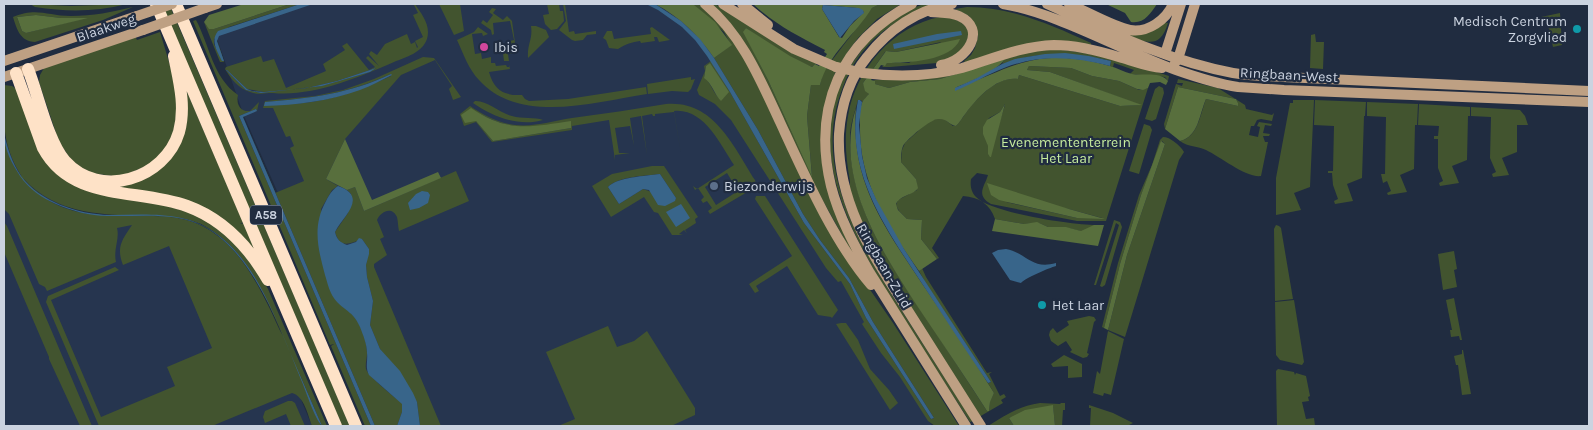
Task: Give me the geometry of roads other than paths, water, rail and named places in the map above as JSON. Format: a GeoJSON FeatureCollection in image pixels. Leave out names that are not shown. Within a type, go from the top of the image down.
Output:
{"type":"FeatureCollection","features":[{"type":"Feature","properties":{"kind":"highway","name":"A58"},"geometry":{"type":"LineString","coordinates":[[156,4],[336,426]]}},
{"type":"Feature","properties":{"kind":"highway","name":"A58"},"geometry":{"type":"LineString","coordinates":[[176,4],[356,426]]}},
{"type":"Feature","properties":{"kind":"highway","name":"A58"},"geometry":{"type":"LineString","coordinates":[[28,69],[54,144],[67,163],[77,171],[94,178],[112,182],[131,179],[148,172],[164,158],[179,131],[182,98],[170,34]]}},
{"type":"Feature","properties":{"kind":"highway","name":"A58"},"geometry":{"type":"LineString","coordinates":[[10,75],[43,148],[49,159],[61,171],[92,188],[162,199],[188,207],[222,226],[237,238],[256,260],[292,324]]}},
{"type":"Feature","properties":{"kind":"main road","name":"Blaakweg"},"geometry":{"type":"LineString","coordinates":[[4,61],[172,4]]}},
{"type":"Feature","properties":{"kind":"main road","name":"Blaakweg"},"geometry":{"type":"LineString","coordinates":[[10,75],[217,4]]}},
{"type":"Feature","properties":{"kind":"main road"},"geometry":{"type":"LineString","coordinates":[[705,4],[724,22],[744,48],[760,77],[815,194],[836,232],[863,275],[894,312]]}},
{"type":"Feature","properties":{"kind":"main road"},"geometry":{"type":"LineString","coordinates":[[723,4],[794,49],[838,67],[892,76],[931,74],[960,68],[1015,51],[1054,45],[1086,49],[1150,67],[1171,68]]}},
{"type":"Feature","properties":{"kind":"main road"},"geometry":{"type":"LineString","coordinates":[[742,4],[766,24],[838,67]]}},
{"type":"Feature","properties":{"kind":"main road"},"geometry":{"type":"LineString","coordinates":[[838,67],[848,60],[866,37],[894,14],[912,4]]}},
{"type":"Feature","properties":{"kind":"main road"},"geometry":{"type":"LineString","coordinates":[[925,12],[952,4]]}},
{"type":"Feature","properties":{"kind":"main road","name":"Ringbaan-West"},"geometry":{"type":"LineString","coordinates":[[1002,4],[1022,8],[1051,18],[1171,68],[1203,79],[1246,87],[1589,102]]}},
{"type":"Feature","properties":{"kind":"main road","name":"Ringbaan-West"},"geometry":{"type":"LineString","coordinates":[[1047,4],[1178,59],[1216,69],[1246,74],[1589,91]]}},
{"type":"Feature","properties":{"kind":"main road"},"geometry":{"type":"LineString","coordinates":[[1069,4],[1126,29],[1137,31],[1163,19],[1169,13],[1173,4]]}},
{"type":"Feature","properties":{"kind":"main road"},"geometry":{"type":"LineString","coordinates":[[1171,68],[1165,54],[1181,4]]}},
{"type":"Feature","properties":{"kind":"main road"},"geometry":{"type":"LineString","coordinates":[[1171,68],[1178,59],[1195,4]]}},
{"type":"Feature","properties":{"kind":"main road"},"geometry":{"type":"LineString","coordinates":[[865,70],[930,67],[948,64],[965,54],[971,45],[972,35],[969,24],[964,19],[953,14],[925,12]]}},
{"type":"Feature","properties":{"kind":"main road","name":"Ringbaan-Zuid"},"geometry":{"type":"LineString","coordinates":[[925,12],[908,20],[881,41],[865,60],[851,82],[842,108],[839,146],[843,184],[865,240],[877,262],[978,422]]}},
{"type":"Feature","properties":{"kind":"main road","name":"Ringbaan-Zuid"},"geometry":{"type":"LineString","coordinates":[[838,67],[830,98],[825,133],[826,163],[831,187],[855,247],[965,426]]}},
{"type":"Feature","properties":{"kind":"place","name":"Medisch Centrum Zorgvlied"},"geometry":{"type":"Point","coordinates":[1577,29]}},
{"type":"Feature","properties":{"kind":"place","name":"Ibis"},"geometry":{"type":"Point","coordinates":[484,47]}},
{"type":"Feature","properties":{"kind":"place","name":"Biezonderwijs"},"geometry":{"type":"Point","coordinates":[714,186]}},
{"type":"Feature","properties":{"kind":"place","name":"Het Laar"},"geometry":{"type":"Point","coordinates":[1042,305]}},
{"type":"Feature","properties":{"kind":"park label","name":"Evenemententerrein Het Laar"},"geometry":{"type":"Point","coordinates":[1066,150]}}]}
